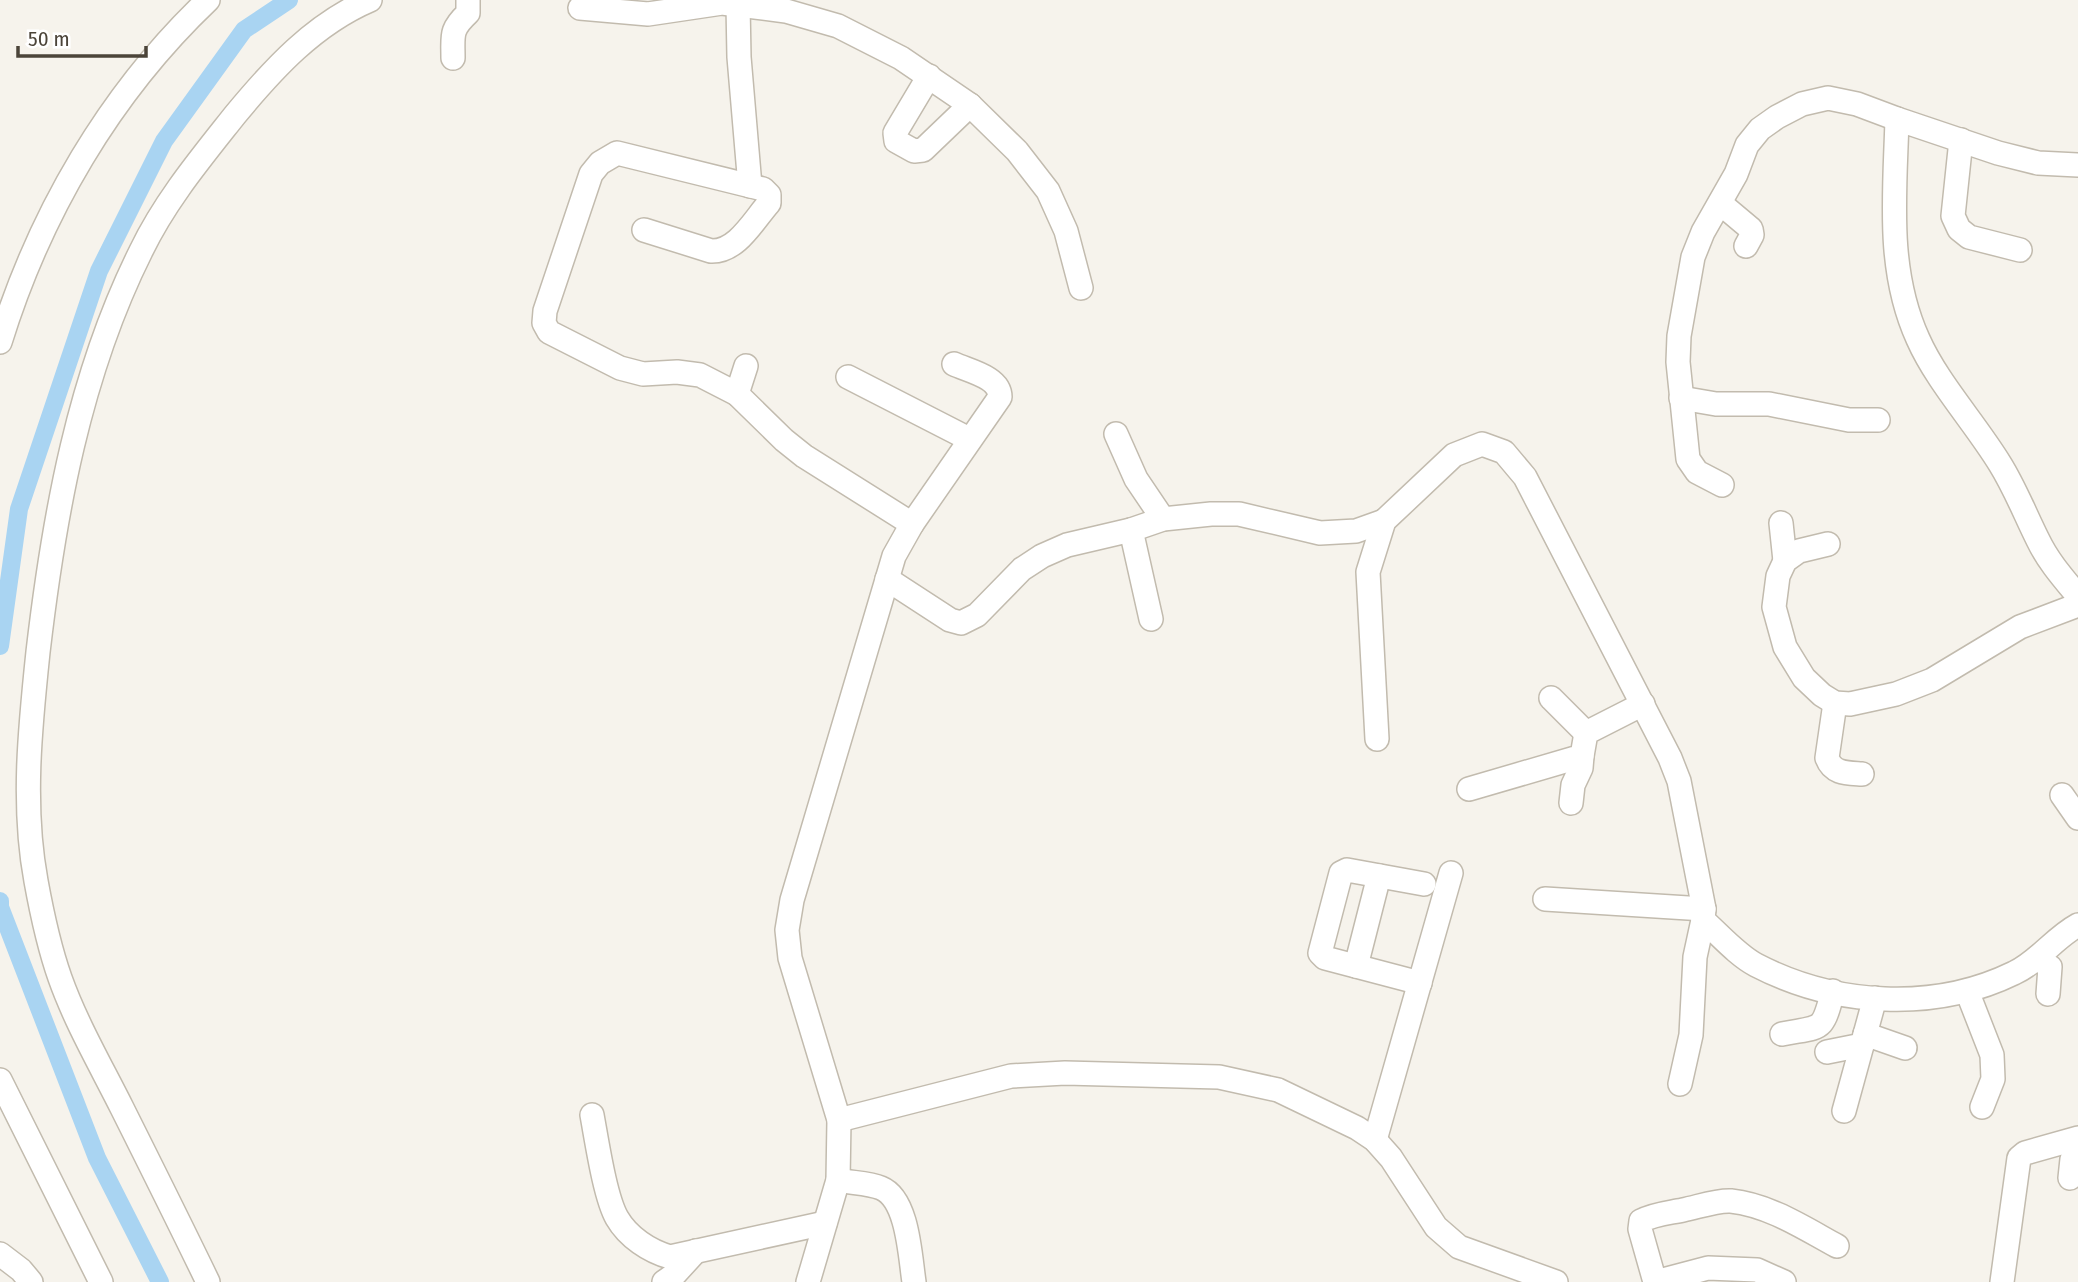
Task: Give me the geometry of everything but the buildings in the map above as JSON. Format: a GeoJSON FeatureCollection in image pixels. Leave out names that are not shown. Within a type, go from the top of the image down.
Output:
{"type":"FeatureCollection","features":[{"type":"Feature","properties":{"kind":"street"},"geometry":{"type":"LineString","coordinates":[[0,342],[14,297],[34,249],[79,160],[149,65],[208,0]]}},
{"type":"Feature","properties":{"kind":"street"},"geometry":{"type":"LineString","coordinates":[[208,1282],[71,1003],[46,931],[28,826],[33,704],[44,600],[68,466],[88,385],[141,249],[173,195],[254,92],[310,35],[355,6],[370,0]]}},
{"type":"Feature","properties":{"kind":"street"},"geometry":{"type":"LineString","coordinates":[[453,58],[453,32],[455,25],[468,13],[468,0]]}},
{"type":"Feature","properties":{"kind":"street"},"geometry":{"type":"LineString","coordinates":[[727,3],[739,57],[750,186]]}},
{"type":"Feature","properties":{"kind":"street"},"geometry":{"type":"LineString","coordinates":[[580,8],[648,14],[727,3],[786,11],[838,26],[901,58],[970,105],[1017,151],[1048,191],[1066,231],[1081,288]]}},
{"type":"Feature","properties":{"kind":"street"},"geometry":{"type":"LineString","coordinates":[[929,76],[895,133],[896,141],[914,151],[923,150],[970,105]]}},
{"type":"Feature","properties":{"kind":"street"},"geometry":{"type":"LineString","coordinates":[[1722,485],[1697,472],[1688,459],[1678,362],[1679,336],[1693,257],[1703,232],[1736,174],[1747,145],[1760,129],[1802,104],[1829,98],[1857,104],[1998,153],[2038,163],[2078,165]]}},
{"type":"Feature","properties":{"kind":"street"},"geometry":{"type":"LineString","coordinates":[[1897,119],[1894,250],[1901,295],[1918,341],[2000,463],[2038,541],[2055,569],[2078,596]]}},
{"type":"Feature","properties":{"kind":"street"},"geometry":{"type":"LineString","coordinates":[[1961,140],[1953,216],[1959,229],[1969,237],[2020,250]]}},
{"type":"Feature","properties":{"kind":"street"},"geometry":{"type":"LineString","coordinates":[[644,230],[722,252],[731,247],[769,203],[769,195],[763,189],[617,153],[600,163],[591,174],[545,311],[544,323],[549,332],[621,368],[643,374],[677,372],[700,375],[737,394],[804,456],[912,524]]}},
{"type":"Feature","properties":{"kind":"street"},"geometry":{"type":"LineString","coordinates":[[1720,203],[1751,229],[1752,235],[1746,246]]}},
{"type":"Feature","properties":{"kind":"street"},"geometry":{"type":"LineString","coordinates":[[808,1282],[838,1180],[839,1120],[790,958],[787,930],[792,900],[894,556],[912,524],[1000,397],[1000,389],[995,383],[954,364]]}},
{"type":"Feature","properties":{"kind":"street"},"geometry":{"type":"LineString","coordinates":[[737,394],[746,366]]}},
{"type":"Feature","properties":{"kind":"street"},"geometry":{"type":"LineString","coordinates":[[848,377],[970,439]]}},
{"type":"Feature","properties":{"kind":"street"},"geometry":{"type":"LineString","coordinates":[[1681,398],[1716,404],[1769,404],[1849,420],[1878,420]]}},
{"type":"Feature","properties":{"kind":"street"},"geometry":{"type":"LineString","coordinates":[[1116,434],[1136,479],[1163,519]]}},
{"type":"Feature","properties":{"kind":"street"},"geometry":{"type":"LineString","coordinates":[[887,579],[950,620],[961,623],[977,615],[1022,569],[1067,545],[1131,530],[1163,519],[1211,514],[1239,514],[1320,533],[1356,531],[1384,521],[1454,455],[1482,444],[1504,452],[1525,477],[1643,704],[1679,781],[1703,914],[1694,967],[1691,1035],[1680,1084]]}},
{"type":"Feature","properties":{"kind":"street"},"geometry":{"type":"LineString","coordinates":[[1377,739],[1368,572],[1384,521]]}},
{"type":"Feature","properties":{"kind":"street"},"geometry":{"type":"LineString","coordinates":[[1782,523],[1785,561]]}},
{"type":"Feature","properties":{"kind":"street"},"geometry":{"type":"LineString","coordinates":[[1131,530],[1151,619]]}},
{"type":"Feature","properties":{"kind":"street"},"geometry":{"type":"LineString","coordinates":[[1828,544],[1799,551],[1785,561],[1778,576],[1774,607],[1785,647],[1804,678],[1835,703],[1850,704],[1896,694],[1932,680],[2020,627],[2078,605]]}},
{"type":"Feature","properties":{"kind":"street"},"geometry":{"type":"LineString","coordinates":[[1551,698],[1586,733]]}},
{"type":"Feature","properties":{"kind":"street"},"geometry":{"type":"LineString","coordinates":[[1835,703],[1827,758],[1830,766],[1837,771],[1862,774]]}},
{"type":"Feature","properties":{"kind":"street"},"geometry":{"type":"LineString","coordinates":[[1586,733],[1643,704]]}},
{"type":"Feature","properties":{"kind":"street"},"geometry":{"type":"LineString","coordinates":[[1572,803],[1573,785],[1581,768],[1586,733]]}},
{"type":"Feature","properties":{"kind":"street"},"geometry":{"type":"LineString","coordinates":[[1469,789],[1582,756]]}},
{"type":"Feature","properties":{"kind":"street"},"geometry":{"type":"LineString","coordinates":[[2062,794],[2078,818]]}},
{"type":"Feature","properties":{"kind":"street"},"geometry":{"type":"LineString","coordinates":[[1420,984],[1325,958],[1320,953],[1341,873],[1347,870],[1424,884]]}},
{"type":"Feature","properties":{"kind":"street"},"geometry":{"type":"LineString","coordinates":[[1375,1140],[1451,873]]}},
{"type":"Feature","properties":{"kind":"street"},"geometry":{"type":"LineString","coordinates":[[1356,966],[1379,876]]}},
{"type":"Feature","properties":{"kind":"street"},"geometry":{"type":"LineString","coordinates":[[1545,899],[1703,914],[1754,964],[1800,983],[1833,991],[1899,1000],[1967,991],[2017,972],[2067,931],[2078,926]]}},
{"type":"Feature","properties":{"kind":"street"},"geometry":{"type":"LineString","coordinates":[[2037,958],[2050,967],[2048,994]]}},
{"type":"Feature","properties":{"kind":"street"},"geometry":{"type":"LineString","coordinates":[[1782,1034],[1817,1027],[1825,1021],[1833,991]]}},
{"type":"Feature","properties":{"kind":"street"},"geometry":{"type":"LineString","coordinates":[[1967,991],[1992,1055],[1993,1079],[1982,1107]]}},
{"type":"Feature","properties":{"kind":"street"},"geometry":{"type":"LineString","coordinates":[[1844,1111],[1875,998]]}},
{"type":"Feature","properties":{"kind":"street"},"geometry":{"type":"LineString","coordinates":[[1827,1052],[1864,1039],[1905,1048]]}},
{"type":"Feature","properties":{"kind":"street"},"geometry":{"type":"LineString","coordinates":[[839,1120],[1011,1076],[1065,1073],[1219,1077],[1278,1090],[1357,1128],[1375,1140],[1391,1158],[1436,1227],[1459,1247],[1553,1282]]}},
{"type":"Feature","properties":{"kind":"street"},"geometry":{"type":"LineString","coordinates":[[0,1080],[101,1282]]}},
{"type":"Feature","properties":{"kind":"street"},"geometry":{"type":"LineString","coordinates":[[592,1115],[616,1218],[626,1231],[653,1252],[670,1257],[825,1223]]}},
{"type":"Feature","properties":{"kind":"street"},"geometry":{"type":"LineString","coordinates":[[2002,1282],[2019,1158],[2025,1153],[2078,1138]]}},
{"type":"Feature","properties":{"kind":"street"},"geometry":{"type":"LineString","coordinates":[[2070,1178],[2072,1159],[2078,1152]]}},
{"type":"Feature","properties":{"kind":"street"},"geometry":{"type":"LineString","coordinates":[[838,1180],[881,1188],[894,1196],[901,1210],[915,1282]]}},
{"type":"Feature","properties":{"kind":"street"},"geometry":{"type":"LineString","coordinates":[[1784,1282],[1757,1270],[1708,1269],[1655,1282],[1640,1229],[1641,1221],[1649,1217],[1729,1201],[1755,1206],[1837,1246]]}},
{"type":"Feature","properties":{"kind":"street"},"geometry":{"type":"LineString","coordinates":[[664,1282],[696,1251]]}},
{"type":"Feature","properties":{"kind":"street"},"geometry":{"type":"LineString","coordinates":[[0,1254],[21,1270],[31,1282]]}},
{"type":"Feature","properties":{"kind":"waterway"},"geometry":{"type":"LineString","coordinates":[[0,646],[19,509],[99,271],[164,141],[244,30],[289,0]]}},
{"type":"Feature","properties":{"kind":"waterway"},"geometry":{"type":"LineString","coordinates":[[0,901],[0,907],[97,1158],[160,1282]]}}]}
